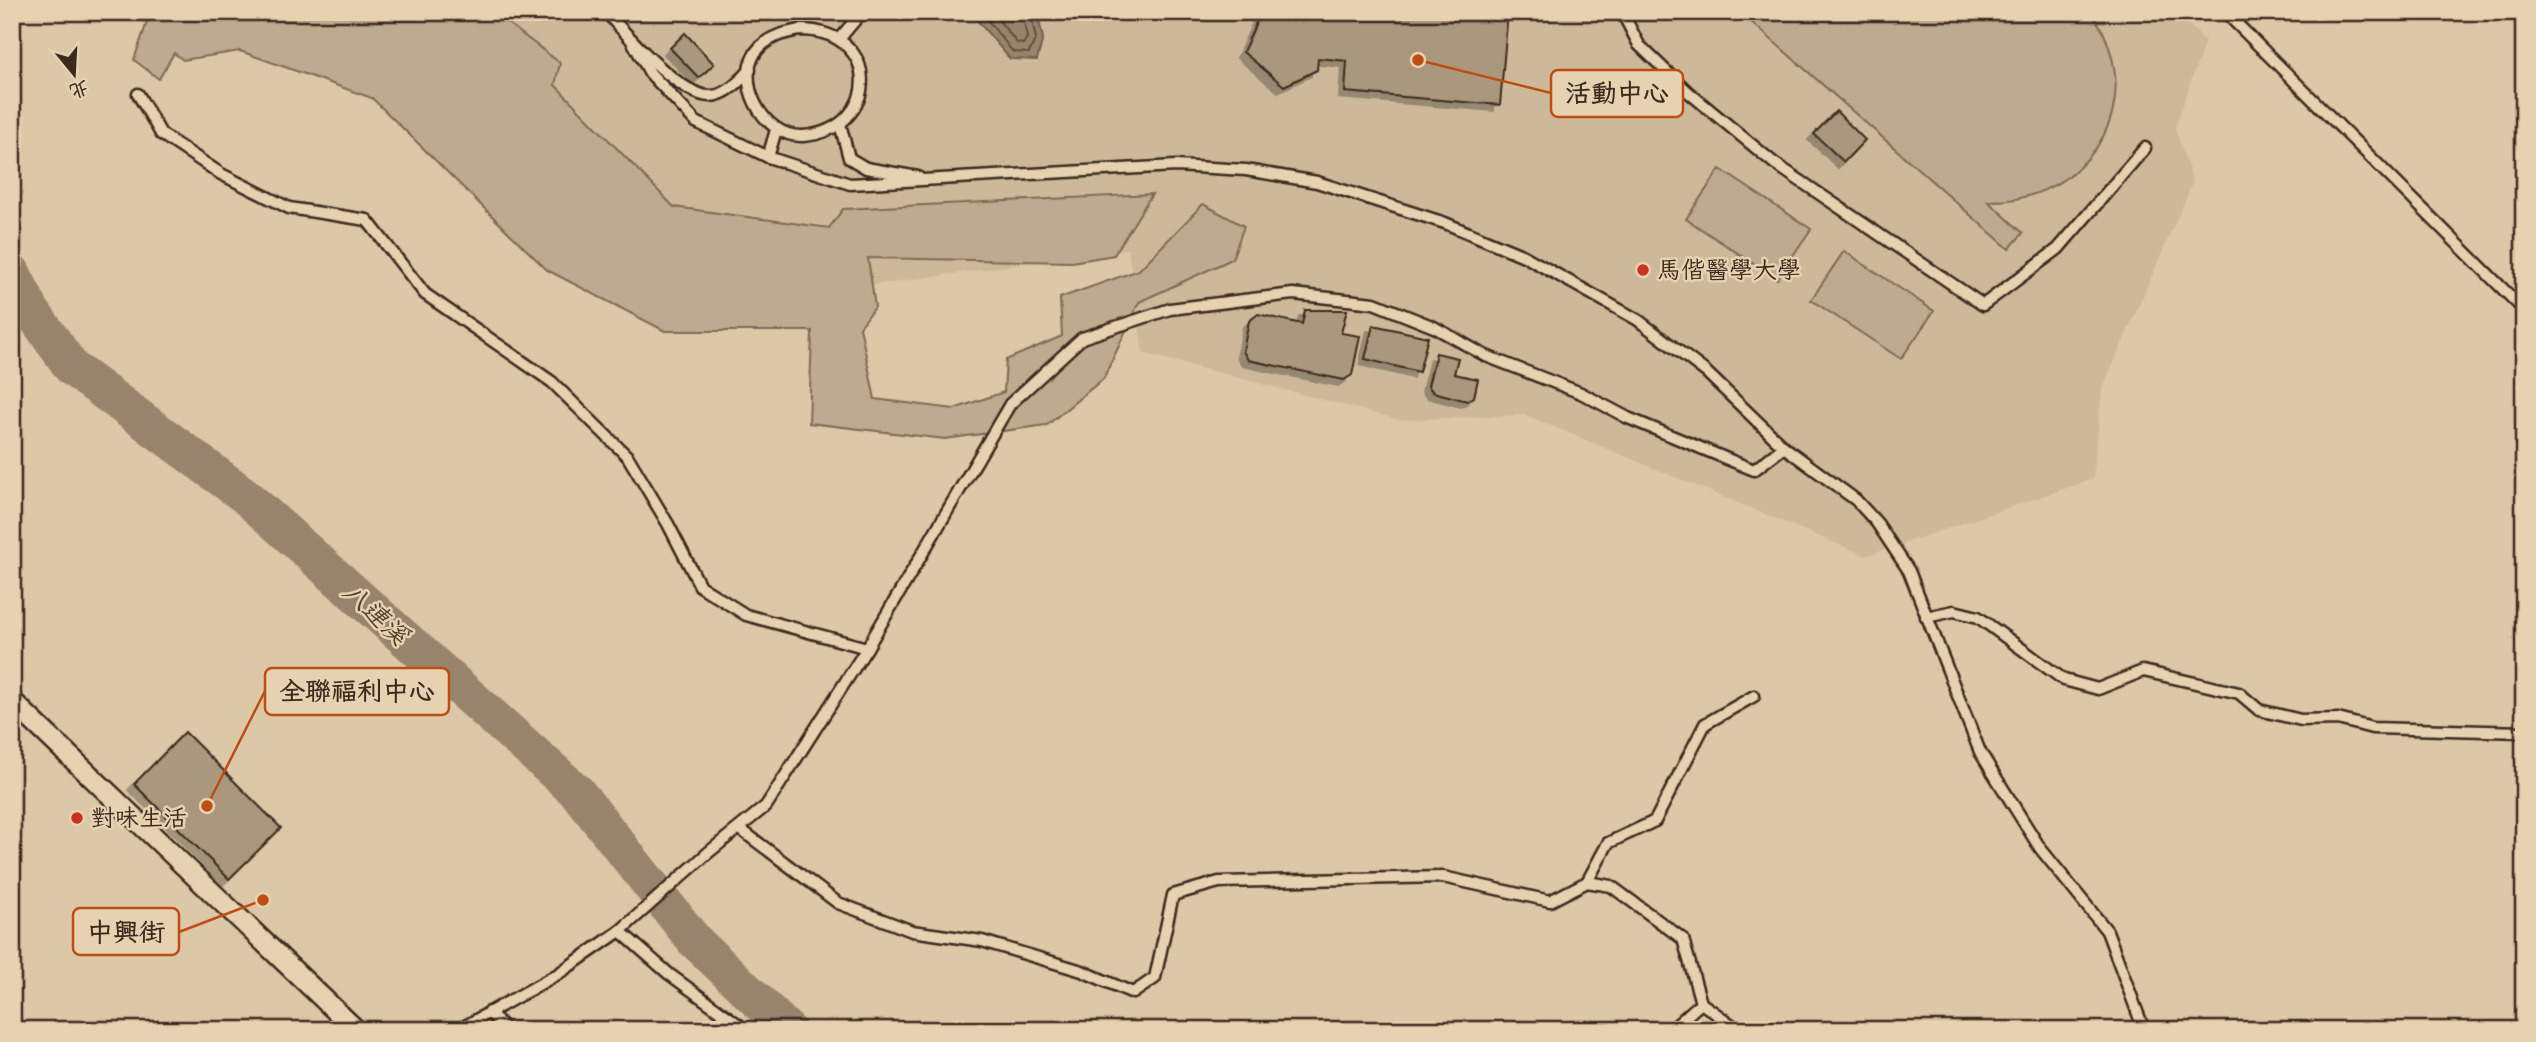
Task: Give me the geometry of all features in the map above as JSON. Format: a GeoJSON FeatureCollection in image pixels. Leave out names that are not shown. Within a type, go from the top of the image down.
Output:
{"type":"FeatureCollection","features":[{"type":"Feature","properties":{"kind":"street"},"geometry":{"type":"LineString","coordinates":[[12,701],[356,1030]]}},
{"type":"Feature","properties":{"kind":"lane"},"geometry":{"type":"LineString","coordinates":[[606,12],[631,39],[679,82],[699,95],[713,97],[736,85],[750,70]]}},
{"type":"Feature","properties":{"kind":"lane"},"geometry":{"type":"LineString","coordinates":[[840,37],[862,12]]}},
{"type":"Feature","properties":{"kind":"lane"},"geometry":{"type":"LineString","coordinates":[[1622,12],[1639,45],[1687,91],[1774,163],[1983,305],[2058,249],[2144,148]]}},
{"type":"Feature","properties":{"kind":"lane"},"geometry":{"type":"LineString","coordinates":[[2225,12],[2524,310]]}},
{"type":"Feature","properties":{"kind":"lane"},"geometry":{"type":"LineString","coordinates":[[821,30],[840,37],[854,52],[862,71],[862,91],[854,110],[840,124],[800,136],[776,130],[758,109],[749,91],[750,70],[759,47],[777,35],[821,30]]}},
{"type":"Feature","properties":{"kind":"lane"},"geometry":{"type":"LineString","coordinates":[[631,39],[650,73],[696,122],[768,157],[850,184],[1177,166],[1245,170],[1317,182],[1378,199],[1446,223],[1524,256],[1638,320],[1706,372],[1784,447],[1856,500],[1877,523],[1909,570],[1980,752],[2040,848],[2106,931],[2144,1030]]}},
{"type":"Feature","properties":{"kind":"lane"},"geometry":{"type":"LineString","coordinates":[[138,94],[161,134],[221,174],[289,208],[367,220],[425,294],[552,382],[628,457],[668,524],[700,586],[746,615],[867,648]]}},
{"type":"Feature","properties":{"kind":"lane"},"geometry":{"type":"LineString","coordinates":[[840,124],[849,158],[866,168],[929,180]]}},
{"type":"Feature","properties":{"kind":"lane"},"geometry":{"type":"LineString","coordinates":[[768,157],[776,130]]}},
{"type":"Feature","properties":{"kind":"lane"},"geometry":{"type":"LineString","coordinates":[[458,1030],[558,974],[620,931],[709,852],[766,806],[867,648],[1010,404],[1082,338],[1170,309],[1293,294],[1374,303],[1434,327],[1486,356],[1581,393],[1628,418],[1754,470],[1784,447]]}},
{"type":"Feature","properties":{"kind":"lane"},"geometry":{"type":"LineString","coordinates":[[1926,617],[1954,611],[1978,617],[2064,680],[2098,689],[2143,671],[2239,693],[2259,710],[2301,720],[2338,719],[2371,729],[2524,732]]}},
{"type":"Feature","properties":{"kind":"lane"},"geometry":{"type":"LineString","coordinates":[[740,829],[838,903],[912,931],[982,941],[1082,971],[1133,993],[1155,978],[1173,895],[1219,882],[1443,877],[1550,901],[1587,882],[1608,844],[1655,821],[1704,724],[1754,695]]}},
{"type":"Feature","properties":{"kind":"lane"},"geometry":{"type":"LineString","coordinates":[[1587,882],[1611,886],[1683,939],[1701,1003],[1739,1030]]}},
{"type":"Feature","properties":{"kind":"lane"},"geometry":{"type":"LineString","coordinates":[[620,931],[668,974],[746,1030]]}},
{"type":"Feature","properties":{"kind":"lane"},"geometry":{"type":"LineString","coordinates":[[1671,1030],[1701,1003]]}},
{"type":"Feature","properties":{"kind":"lane"},"geometry":{"type":"LineString","coordinates":[[489,1012],[506,1030]]}},
{"type":"Feature","properties":{"kind":"shaded area"},"geometry":{"type":"Polygon","coordinates":[[[92,12],[493,12],[560,63],[555,85],[674,207],[829,228],[843,209],[1152,194],[1114,255],[1072,262],[868,258],[875,307],[860,327],[875,399],[954,409],[1004,392],[1006,360],[1062,336],[1060,298],[1139,270],[1203,204],[1244,226],[1232,259],[1139,302],[1104,378],[1047,425],[945,439],[809,423],[812,331],[665,331],[547,270],[372,98],[240,51],[183,60],[174,53],[159,79],[134,60],[147,22],[92,12]]]}},
{"type":"Feature","properties":{"kind":"shaded area","name":"馬偕醫學大學"},"geometry":{"type":"Polygon","coordinates":[[[315,12],[2176,12],[2205,41],[2175,128],[2193,182],[2102,389],[2093,479],[1866,556],[1525,415],[1400,420],[1143,353],[1128,249],[832,291],[656,295],[315,12]]]}},
{"type":"Feature","properties":{"kind":"shaded area"},"geometry":{"type":"Polygon","coordinates":[[[1740,12],[2089,12],[2103,32],[2111,54],[2116,83],[2113,111],[2103,136],[2088,158],[2068,176],[2044,190],[2017,199],[1988,201],[2023,233],[2009,249],[1740,12]]]}},
{"type":"Feature","properties":{"kind":"shaded area"},"geometry":{"type":"Polygon","coordinates":[[[1720,169],[1811,229],[1777,279],[1686,219],[1720,169]]]}},
{"type":"Feature","properties":{"kind":"shaded area"},"geometry":{"type":"Polygon","coordinates":[[[1844,251],[1934,311],[1901,359],[1811,300],[1844,251]]]}},
{"type":"Feature","properties":{"kind":"water"},"geometry":{"type":"Polygon","coordinates":[[[970,12],[1037,12],[1043,38],[1037,60],[1010,59],[970,12]]]}},
{"type":"Feature","properties":{"kind":"building"},"geometry":{"type":"Polygon","coordinates":[[[1261,12],[1508,12],[1500,105],[1345,92],[1347,61],[1318,58],[1317,70],[1284,86],[1243,52],[1261,12]]]}},
{"type":"Feature","properties":{"kind":"building"},"geometry":{"type":"Polygon","coordinates":[[[685,33],[714,64],[699,78],[670,48],[685,33]]]}},
{"type":"Feature","properties":{"kind":"building"},"geometry":{"type":"Polygon","coordinates":[[[1836,111],[1865,140],[1844,162],[1814,134],[1836,111]]]}},
{"type":"Feature","properties":{"kind":"building"},"geometry":{"type":"Polygon","coordinates":[[[1305,310],[1347,310],[1341,333],[1360,336],[1352,375],[1344,380],[1248,360],[1243,351],[1249,321],[1258,314],[1302,324],[1305,310]]]}},
{"type":"Feature","properties":{"kind":"building"},"geometry":{"type":"Polygon","coordinates":[[[1373,325],[1428,337],[1419,372],[1365,359],[1373,325]]]}},
{"type":"Feature","properties":{"kind":"building"},"geometry":{"type":"Polygon","coordinates":[[[1436,353],[1458,358],[1454,374],[1478,379],[1474,397],[1467,401],[1433,392],[1428,386],[1436,353]]]}},
{"type":"Feature","properties":{"kind":"building"},"geometry":{"type":"Polygon","coordinates":[[[185,732],[281,828],[229,879],[134,784],[185,732]]]}},
{"type":"Feature","properties":{"kind":"waterway","name":"八連溪"},"geometry":{"type":"LineString","coordinates":[[12,272],[31,310],[72,368],[244,495],[577,792],[694,940],[788,1030]]}},
{"type":"Feature","properties":{"kind":"place","name":"活動中心"},"geometry":{"type":"Point","coordinates":[1418,60]}},
{"type":"Feature","properties":{"kind":"place","name":"馬偕醫學大學"},"geometry":{"type":"Point","coordinates":[1643,270]}},
{"type":"Feature","properties":{"kind":"place","name":"全聯福利中心"},"geometry":{"type":"Point","coordinates":[207,806]}},
{"type":"Feature","properties":{"kind":"place","name":"對味生活"},"geometry":{"type":"Point","coordinates":[77,818]}},
{"type":"Feature","properties":{"kind":"place","name":"中興街"},"geometry":{"type":"Point","coordinates":[263,900]}}]}
